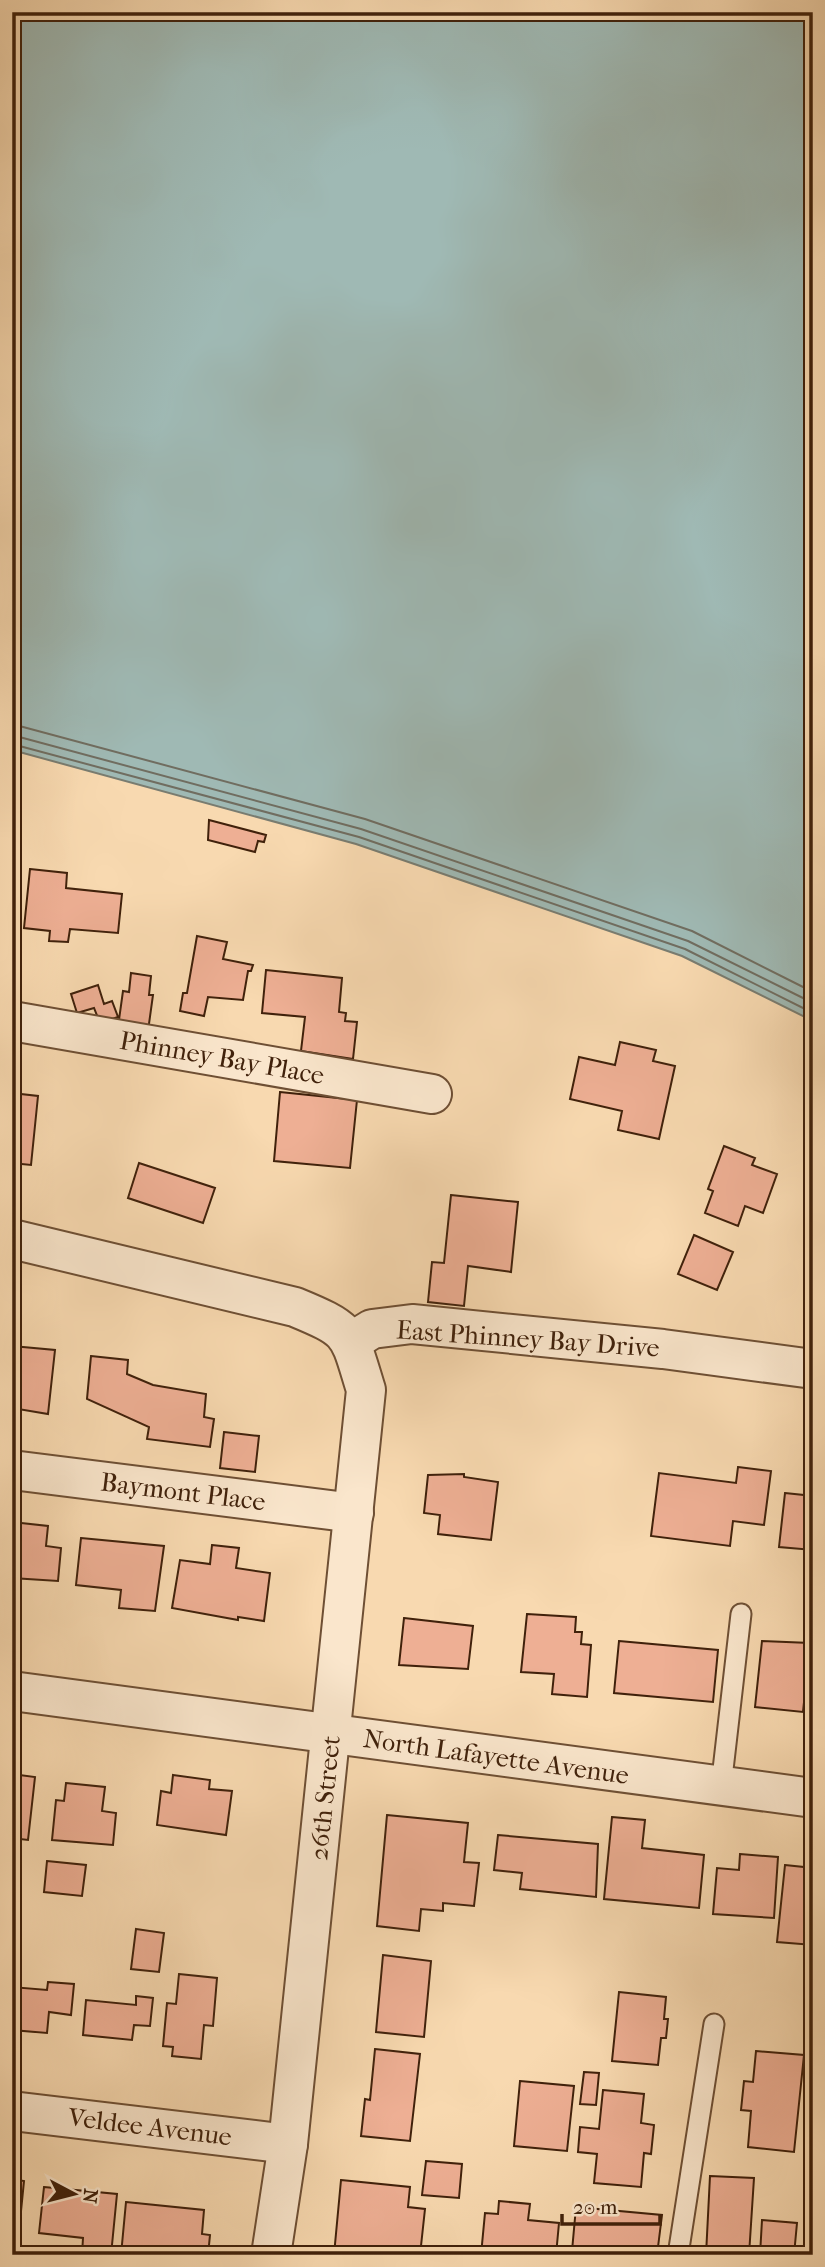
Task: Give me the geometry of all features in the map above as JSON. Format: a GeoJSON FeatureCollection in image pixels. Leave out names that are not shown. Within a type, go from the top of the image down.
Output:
{"type":"FeatureCollection","features":[{"type":"Feature","properties":{"kind":"street","name":"Phinney Bay Place"},"geometry":{"type":"LineString","coordinates":[[12,1021],[432,1094]]}},
{"type":"Feature","properties":{"kind":"street"},"geometry":{"type":"LineString","coordinates":[[12,1239],[295,1307],[336,1324],[351,1342]]}},
{"type":"Feature","properties":{"kind":"street","name":"East Phinney Bay Drive"},"geometry":{"type":"LineString","coordinates":[[351,1342],[372,1329],[412,1324],[663,1349],[813,1368]]}},
{"type":"Feature","properties":{"kind":"street","name":"26th Street"},"geometry":{"type":"LineString","coordinates":[[271,2255],[288,2144],[366,1390],[351,1342]]}},
{"type":"Feature","properties":{"kind":"street","name":"Baymont Place"},"geometry":{"type":"LineString","coordinates":[[12,1470],[354,1513]]}},
{"type":"Feature","properties":{"kind":"street","name":"North Lafayette Avenue"},"geometry":{"type":"LineString","coordinates":[[12,1691],[813,1798]]}},
{"type":"Feature","properties":{"kind":"street","name":"Veldee Avenue"},"geometry":{"type":"LineString","coordinates":[[12,2111],[288,2144]]}},
{"type":"Feature","properties":{"kind":"lane"},"geometry":{"type":"LineString","coordinates":[[721,1787],[741,1614]]}},
{"type":"Feature","properties":{"kind":"lane"},"geometry":{"type":"LineString","coordinates":[[678,2255],[714,2024]]}},
{"type":"Feature","properties":{"kind":"water"},"geometry":{"type":"Polygon","coordinates":[[[12,12],[813,12],[813,1021],[682,956],[356,844],[12,750],[12,12]]]}},
{"type":"Feature","properties":{"kind":"building"},"geometry":{"type":"Polygon","coordinates":[[[209,820],[266,835],[264,842],[258,841],[255,852],[208,840],[209,820]]]}},
{"type":"Feature","properties":{"kind":"building"},"geometry":{"type":"Polygon","coordinates":[[[30,869],[67,873],[66,888],[122,894],[118,933],[70,929],[68,942],[49,941],[50,931],[24,928],[30,869]]]}},
{"type":"Feature","properties":{"kind":"building"},"geometry":{"type":"Polygon","coordinates":[[[197,936],[227,942],[223,959],[253,965],[251,971],[248,971],[243,1000],[208,997],[204,1016],[180,1011],[183,993],[187,993],[197,936]]]}},
{"type":"Feature","properties":{"kind":"building"},"geometry":{"type":"Polygon","coordinates":[[[266,970],[342,978],[339,1012],[346,1013],[345,1021],[357,1022],[353,1059],[301,1051],[305,1017],[262,1013],[266,970]]]}},
{"type":"Feature","properties":{"kind":"building"},"geometry":{"type":"Polygon","coordinates":[[[131,973],[151,976],[149,995],[153,995],[148,1031],[118,1027],[123,991],[129,992],[131,973]]]}},
{"type":"Feature","properties":{"kind":"building"},"geometry":{"type":"Polygon","coordinates":[[[98,985],[104,1004],[112,1001],[118,1017],[100,1023],[94,1008],[77,1013],[71,994],[98,985]]]}},
{"type":"Feature","properties":{"kind":"building"},"geometry":{"type":"Polygon","coordinates":[[[620,1042],[656,1050],[653,1061],[675,1066],[659,1139],[618,1130],[622,1111],[570,1099],[579,1057],[615,1065],[620,1042]]]}},
{"type":"Feature","properties":{"kind":"building"},"geometry":{"type":"Polygon","coordinates":[[[280,1092],[357,1100],[350,1168],[274,1161],[280,1092]]]}},
{"type":"Feature","properties":{"kind":"building"},"geometry":{"type":"Polygon","coordinates":[[[12,1093],[38,1096],[31,1165],[12,1163],[12,1093]]]}},
{"type":"Feature","properties":{"kind":"building"},"geometry":{"type":"Polygon","coordinates":[[[724,1146],[755,1158],[752,1165],[777,1174],[763,1213],[745,1206],[738,1226],[705,1213],[713,1191],[708,1189],[724,1146]]]}},
{"type":"Feature","properties":{"kind":"building"},"geometry":{"type":"Polygon","coordinates":[[[139,1163],[215,1188],[203,1223],[128,1198],[139,1163]]]}},
{"type":"Feature","properties":{"kind":"building"},"geometry":{"type":"Polygon","coordinates":[[[451,1195],[518,1202],[511,1272],[468,1266],[464,1306],[428,1302],[432,1262],[444,1263],[451,1195]]]}},
{"type":"Feature","properties":{"kind":"building"},"geometry":{"type":"Polygon","coordinates":[[[694,1235],[733,1252],[717,1290],[678,1274],[694,1235]]]}},
{"type":"Feature","properties":{"kind":"building"},"geometry":{"type":"Polygon","coordinates":[[[12,1346],[55,1350],[48,1414],[12,1408],[12,1346]]]}},
{"type":"Feature","properties":{"kind":"building"},"geometry":{"type":"Polygon","coordinates":[[[91,1356],[128,1360],[127,1374],[153,1385],[206,1394],[204,1417],[214,1419],[210,1447],[147,1439],[149,1427],[87,1399],[91,1356]]]}},
{"type":"Feature","properties":{"kind":"building"},"geometry":{"type":"Polygon","coordinates":[[[224,1432],[259,1436],[255,1472],[220,1468],[224,1432]]]}},
{"type":"Feature","properties":{"kind":"building"},"geometry":{"type":"Polygon","coordinates":[[[738,1467],[771,1471],[764,1525],[733,1521],[730,1546],[651,1536],[659,1473],[736,1483],[738,1467]]]}},
{"type":"Feature","properties":{"kind":"building"},"geometry":{"type":"Polygon","coordinates":[[[464,1474],[464,1477],[498,1482],[491,1540],[438,1534],[440,1515],[424,1513],[428,1475],[464,1474]]]}},
{"type":"Feature","properties":{"kind":"building"},"geometry":{"type":"Polygon","coordinates":[[[785,1493],[813,1496],[813,1550],[779,1547],[785,1493]]]}},
{"type":"Feature","properties":{"kind":"building"},"geometry":{"type":"Polygon","coordinates":[[[12,1522],[48,1526],[46,1546],[61,1548],[58,1581],[12,1578],[12,1522]]]}},
{"type":"Feature","properties":{"kind":"building"},"geometry":{"type":"Polygon","coordinates":[[[81,1538],[164,1546],[155,1611],[119,1608],[121,1590],[76,1585],[81,1538]]]}},
{"type":"Feature","properties":{"kind":"building"},"geometry":{"type":"Polygon","coordinates":[[[212,1545],[239,1548],[236,1568],[270,1573],[264,1621],[238,1617],[238,1620],[172,1608],[180,1560],[210,1564],[212,1545]]]}},
{"type":"Feature","properties":{"kind":"building"},"geometry":{"type":"Polygon","coordinates":[[[527,1614],[576,1617],[575,1632],[582,1632],[581,1644],[591,1645],[587,1697],[552,1694],[554,1674],[521,1672],[527,1614]]]}},
{"type":"Feature","properties":{"kind":"building"},"geometry":{"type":"Polygon","coordinates":[[[404,1618],[473,1626],[468,1669],[399,1665],[404,1618]]]}},
{"type":"Feature","properties":{"kind":"building"},"geometry":{"type":"Polygon","coordinates":[[[619,1641],[718,1650],[713,1702],[614,1693],[619,1641]]]}},
{"type":"Feature","properties":{"kind":"building"},"geometry":{"type":"Polygon","coordinates":[[[762,1641],[810,1643],[803,1712],[755,1707],[762,1641]]]}},
{"type":"Feature","properties":{"kind":"building"},"geometry":{"type":"Polygon","coordinates":[[[12,1774],[35,1777],[28,1840],[12,1838],[12,1774]]]}},
{"type":"Feature","properties":{"kind":"building"},"geometry":{"type":"Polygon","coordinates":[[[173,1775],[210,1780],[209,1789],[232,1791],[226,1835],[157,1825],[161,1791],[171,1793],[173,1775]]]}},
{"type":"Feature","properties":{"kind":"building"},"geometry":{"type":"Polygon","coordinates":[[[66,1783],[105,1787],[102,1811],[116,1813],[113,1845],[52,1840],[56,1800],[64,1801],[66,1783]]]}},
{"type":"Feature","properties":{"kind":"building"},"geometry":{"type":"Polygon","coordinates":[[[387,1815],[468,1823],[464,1862],[479,1863],[474,1906],[443,1903],[443,1911],[421,1909],[419,1931],[377,1926],[387,1815]]]}},
{"type":"Feature","properties":{"kind":"building"},"geometry":{"type":"Polygon","coordinates":[[[612,1817],[645,1820],[642,1848],[704,1855],[699,1908],[604,1899],[612,1817]]]}},
{"type":"Feature","properties":{"kind":"building"},"geometry":{"type":"Polygon","coordinates":[[[498,1835],[598,1844],[596,1897],[520,1889],[522,1873],[494,1870],[498,1835]]]}},
{"type":"Feature","properties":{"kind":"building"},"geometry":{"type":"Polygon","coordinates":[[[740,1854],[778,1857],[774,1918],[713,1914],[717,1868],[739,1870],[740,1854]]]}},
{"type":"Feature","properties":{"kind":"building"},"geometry":{"type":"Polygon","coordinates":[[[47,1861],[86,1865],[82,1896],[44,1892],[47,1861]]]}},
{"type":"Feature","properties":{"kind":"building"},"geometry":{"type":"Polygon","coordinates":[[[785,1865],[813,1868],[813,1945],[777,1942],[785,1865]]]}},
{"type":"Feature","properties":{"kind":"building"},"geometry":{"type":"Polygon","coordinates":[[[136,1929],[164,1933],[159,1972],[131,1969],[136,1929]]]}},
{"type":"Feature","properties":{"kind":"building"},"geometry":{"type":"Polygon","coordinates":[[[383,1955],[431,1961],[424,2037],[376,2032],[383,1955]]]}},
{"type":"Feature","properties":{"kind":"building"},"geometry":{"type":"Polygon","coordinates":[[[179,1974],[217,1978],[213,2026],[204,2025],[201,2059],[172,2056],[173,2047],[163,2046],[167,2003],[176,2004],[179,1974]]]}},
{"type":"Feature","properties":{"kind":"building"},"geometry":{"type":"Polygon","coordinates":[[[48,1982],[74,1984],[71,2015],[49,2012],[47,2033],[12,2030],[12,1987],[47,1990],[48,1982]]]}},
{"type":"Feature","properties":{"kind":"building"},"geometry":{"type":"Polygon","coordinates":[[[619,1992],[666,1997],[666,2038],[661,2038],[658,2065],[612,2061],[619,1992]]]}},
{"type":"Feature","properties":{"kind":"building"},"geometry":{"type":"Polygon","coordinates":[[[136,1996],[153,1998],[150,2026],[134,2025],[132,2040],[83,2035],[86,2000],[136,2005],[136,1996]]]}},
{"type":"Feature","properties":{"kind":"building"},"geometry":{"type":"Polygon","coordinates":[[[375,2049],[420,2054],[410,2141],[361,2136],[365,2099],[370,2100],[375,2049]]]}},
{"type":"Feature","properties":{"kind":"building"},"geometry":{"type":"Polygon","coordinates":[[[756,2051],[804,2055],[794,2152],[748,2147],[751,2111],[741,2110],[744,2081],[753,2082],[756,2051]]]}},
{"type":"Feature","properties":{"kind":"building"},"geometry":{"type":"Polygon","coordinates":[[[584,2072],[599,2073],[596,2105],[580,2104],[584,2072]]]}},
{"type":"Feature","properties":{"kind":"building"},"geometry":{"type":"Polygon","coordinates":[[[520,2081],[574,2086],[567,2151],[514,2146],[520,2081]]]}},
{"type":"Feature","properties":{"kind":"building"},"geometry":{"type":"Polygon","coordinates":[[[603,2090],[644,2094],[641,2123],[654,2125],[651,2154],[644,2153],[641,2187],[594,2183],[597,2154],[578,2152],[580,2127],[599,2129],[603,2090]]]}},
{"type":"Feature","properties":{"kind":"building"},"geometry":{"type":"Polygon","coordinates":[[[426,2161],[462,2164],[459,2198],[422,2195],[426,2161]]]}},
{"type":"Feature","properties":{"kind":"building"},"geometry":{"type":"Polygon","coordinates":[[[710,2176],[754,2178],[749,2255],[706,2255],[710,2176]]]}},
{"type":"Feature","properties":{"kind":"building"},"geometry":{"type":"Polygon","coordinates":[[[12,2179],[24,2181],[17,2251],[12,2250],[12,2179]]]}},
{"type":"Feature","properties":{"kind":"building"},"geometry":{"type":"Polygon","coordinates":[[[341,2180],[410,2187],[408,2207],[425,2209],[420,2255],[334,2255],[341,2180]]]}},
{"type":"Feature","properties":{"kind":"building"},"geometry":{"type":"Polygon","coordinates":[[[44,2187],[117,2194],[111,2255],[82,2255],[83,2238],[39,2233],[44,2187]]]}},
{"type":"Feature","properties":{"kind":"building"},"geometry":{"type":"Polygon","coordinates":[[[499,2201],[530,2204],[528,2220],[559,2223],[556,2255],[481,2255],[485,2213],[498,2214],[499,2201]]]}},
{"type":"Feature","properties":{"kind":"building"},"geometry":{"type":"Polygon","coordinates":[[[126,2202],[204,2210],[202,2234],[210,2235],[208,2255],[149,2251],[149,2255],[121,2255],[126,2202]]]}},
{"type":"Feature","properties":{"kind":"building"},"geometry":{"type":"Polygon","coordinates":[[[576,2207],[662,2215],[657,2255],[572,2251],[576,2207]]]}},
{"type":"Feature","properties":{"kind":"building"},"geometry":{"type":"Polygon","coordinates":[[[762,2220],[797,2223],[794,2255],[760,2255],[762,2220]]]}}]}
